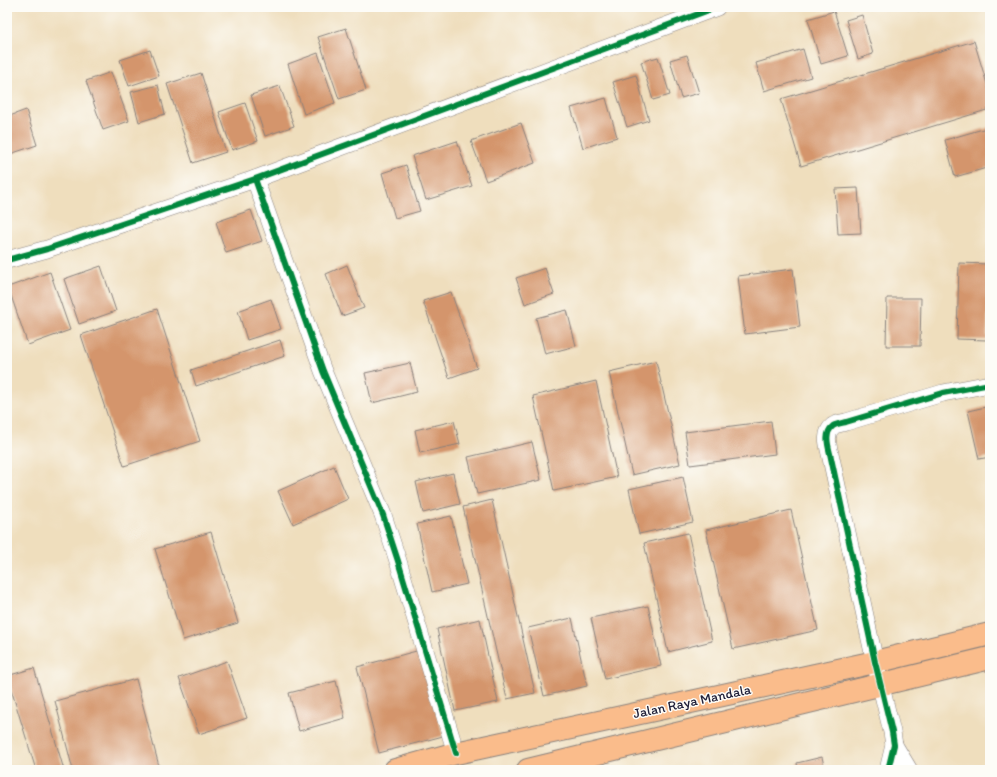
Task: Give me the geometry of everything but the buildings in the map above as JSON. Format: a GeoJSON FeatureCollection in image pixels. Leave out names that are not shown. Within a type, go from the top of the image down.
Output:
{"type":"FeatureCollection","features":[{"type":"Feature","properties":{"kind":"highway","name":"Jalan Raya Mandala"},"geometry":{"type":"LineString","coordinates":[[395,770],[456,753],[875,662],[990,634]]}},
{"type":"Feature","properties":{"kind":"highway","name":"Jalan Raya Mandala"},"geometry":{"type":"LineString","coordinates":[[528,770],[990,658]]}},
{"type":"Feature","properties":{"kind":"highway"},"geometry":{"type":"LineString","coordinates":[[593,723],[602,752]]}},
{"type":"Feature","properties":{"kind":"street"},"geometry":{"type":"LineString","coordinates":[[7,260],[54,246],[256,179],[717,7]]}},
{"type":"Feature","properties":{"kind":"street"},"geometry":{"type":"LineString","coordinates":[[256,179],[323,371],[383,515],[456,753]]}},
{"type":"Feature","properties":{"kind":"street"},"geometry":{"type":"LineString","coordinates":[[909,770],[894,745],[827,439],[829,432],[834,426],[943,393],[990,384]]}},
{"type":"Feature","properties":{"kind":"street"},"geometry":{"type":"LineString","coordinates":[[888,770],[894,745]]}},
{"type":"Feature","properties":{"kind":"cycle path"},"geometry":{"type":"LineString","coordinates":[[7,260],[47,249],[255,179],[717,7]]}},
{"type":"Feature","properties":{"kind":"cycle path"},"geometry":{"type":"LineString","coordinates":[[255,179],[323,371],[383,515],[456,753]]}},
{"type":"Feature","properties":{"kind":"cycle path"},"geometry":{"type":"LineString","coordinates":[[888,770],[894,745],[892,732],[875,662],[828,446],[828,433],[830,429],[837,424],[943,393],[990,384]]}}]}
